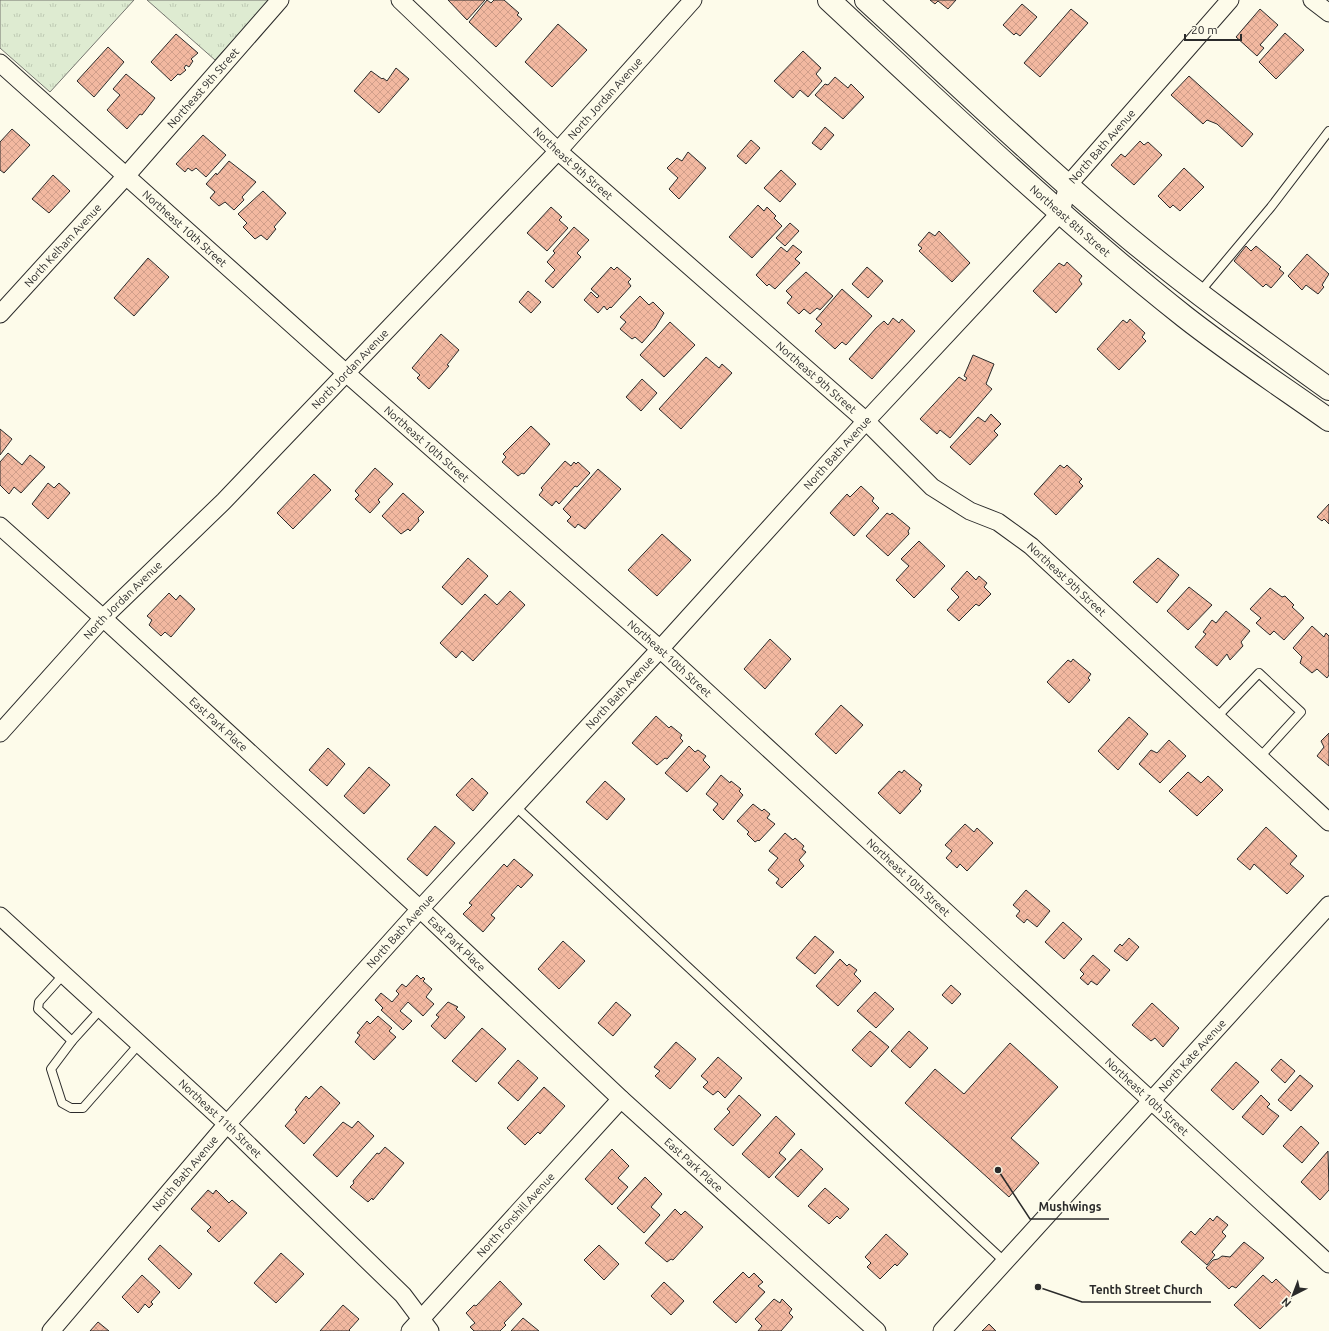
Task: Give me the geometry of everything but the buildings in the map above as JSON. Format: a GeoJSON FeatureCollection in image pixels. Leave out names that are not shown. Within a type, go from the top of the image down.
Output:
{"type":"FeatureCollection","features":[{"type":"Feature","properties":{"kind":"main road","name":"Northeast 8th Street"},"geometry":{"type":"LineString","coordinates":[[829,0],[1110,255],[1185,317],[1329,420]]}},
{"type":"Feature","properties":{"kind":"main road"},"geometry":{"type":"LineString","coordinates":[[866,0],[1068,185],[1130,239],[1198,294],[1329,389]]}},
{"type":"Feature","properties":{"kind":"street","name":"Northeast 9th Street"},"geometry":{"type":"LineString","coordinates":[[126,176],[280,0]]}},
{"type":"Feature","properties":{"kind":"street","name":"Northeast 9th Street"},"geometry":{"type":"LineString","coordinates":[[400,0],[558,151],[866,421],[932,487],[970,511],[998,522],[1031,546],[1329,822]]}},
{"type":"Feature","properties":{"kind":"street","name":"North Jordan Avenue"},"geometry":{"type":"LineString","coordinates":[[0,733],[103,618],[224,501],[558,151],[694,0]]}},
{"type":"Feature","properties":{"kind":"street","name":"North Bath Avenue"},"geometry":{"type":"LineString","coordinates":[[51,1331],[227,1124],[420,909],[660,649],[866,421],[1061,212],[1068,185],[1230,0]]}},
{"type":"Feature","properties":{"kind":"street"},"geometry":{"type":"LineString","coordinates":[[1312,0],[1329,13]]}},
{"type":"Feature","properties":{"kind":"street","name":"Northeast 10th Street"},"geometry":{"type":"LineString","coordinates":[[0,63],[346,373],[660,649],[1151,1102],[1329,1264]]}},
{"type":"Feature","properties":{"kind":"street","name":"North Kelham Avenue"},"geometry":{"type":"LineString","coordinates":[[0,314],[126,176]]}},
{"type":"Feature","properties":{"kind":"street","name":"East Park Place"},"geometry":{"type":"LineString","coordinates":[[0,526],[103,618],[420,909],[621,1100],[877,1331]]}},
{"type":"Feature","properties":{"kind":"street","name":"North Kate Avenue"},"geometry":{"type":"LineString","coordinates":[[942,1331],[1329,905]]}},
{"type":"Feature","properties":{"kind":"street","name":"Northeast 11th Street"},"geometry":{"type":"LineString","coordinates":[[0,916],[227,1124],[403,1295],[420,1327]]}},
{"type":"Feature","properties":{"kind":"street","name":"North Fonshill Avenue"},"geometry":{"type":"LineString","coordinates":[[420,1327],[621,1100]]}},
{"type":"Feature","properties":{"kind":"lane"},"geometry":{"type":"LineString","coordinates":[[1198,294],[1271,207],[1329,131]]}},
{"type":"Feature","properties":{"kind":"lane"},"geometry":{"type":"LineString","coordinates":[[1217,717],[1259,673],[1285,697],[1301,712],[1260,757]]}},
{"type":"Feature","properties":{"kind":"lane"},"geometry":{"type":"LineString","coordinates":[[515,806],[1005,1262]]}},
{"type":"Feature","properties":{"kind":"lane"},"geometry":{"type":"LineString","coordinates":[[64,974],[39,1002],[38,1009],[72,1041]]}},
{"type":"Feature","properties":{"kind":"lane"},"geometry":{"type":"LineString","coordinates":[[101,1009],[72,1041],[51,1069],[62,1102],[71,1108],[83,1108],[140,1043]]}},
{"type":"Feature","properties":{"kind":"green space"},"geometry":{"type":"Polygon","coordinates":[[[0,0],[134,0],[50,92],[0,48],[0,0]]]}},
{"type":"Feature","properties":{"kind":"green space"},"geometry":{"type":"Polygon","coordinates":[[[147,0],[270,0],[215,60],[147,0]]]}},
{"type":"Feature","properties":{"kind":"place","name":"Mushwings"},"geometry":{"type":"Point","coordinates":[998,1170]}},
{"type":"Feature","properties":{"kind":"place","name":"Tenth Street Church"},"geometry":{"type":"Point","coordinates":[1038,1287]}}]}
